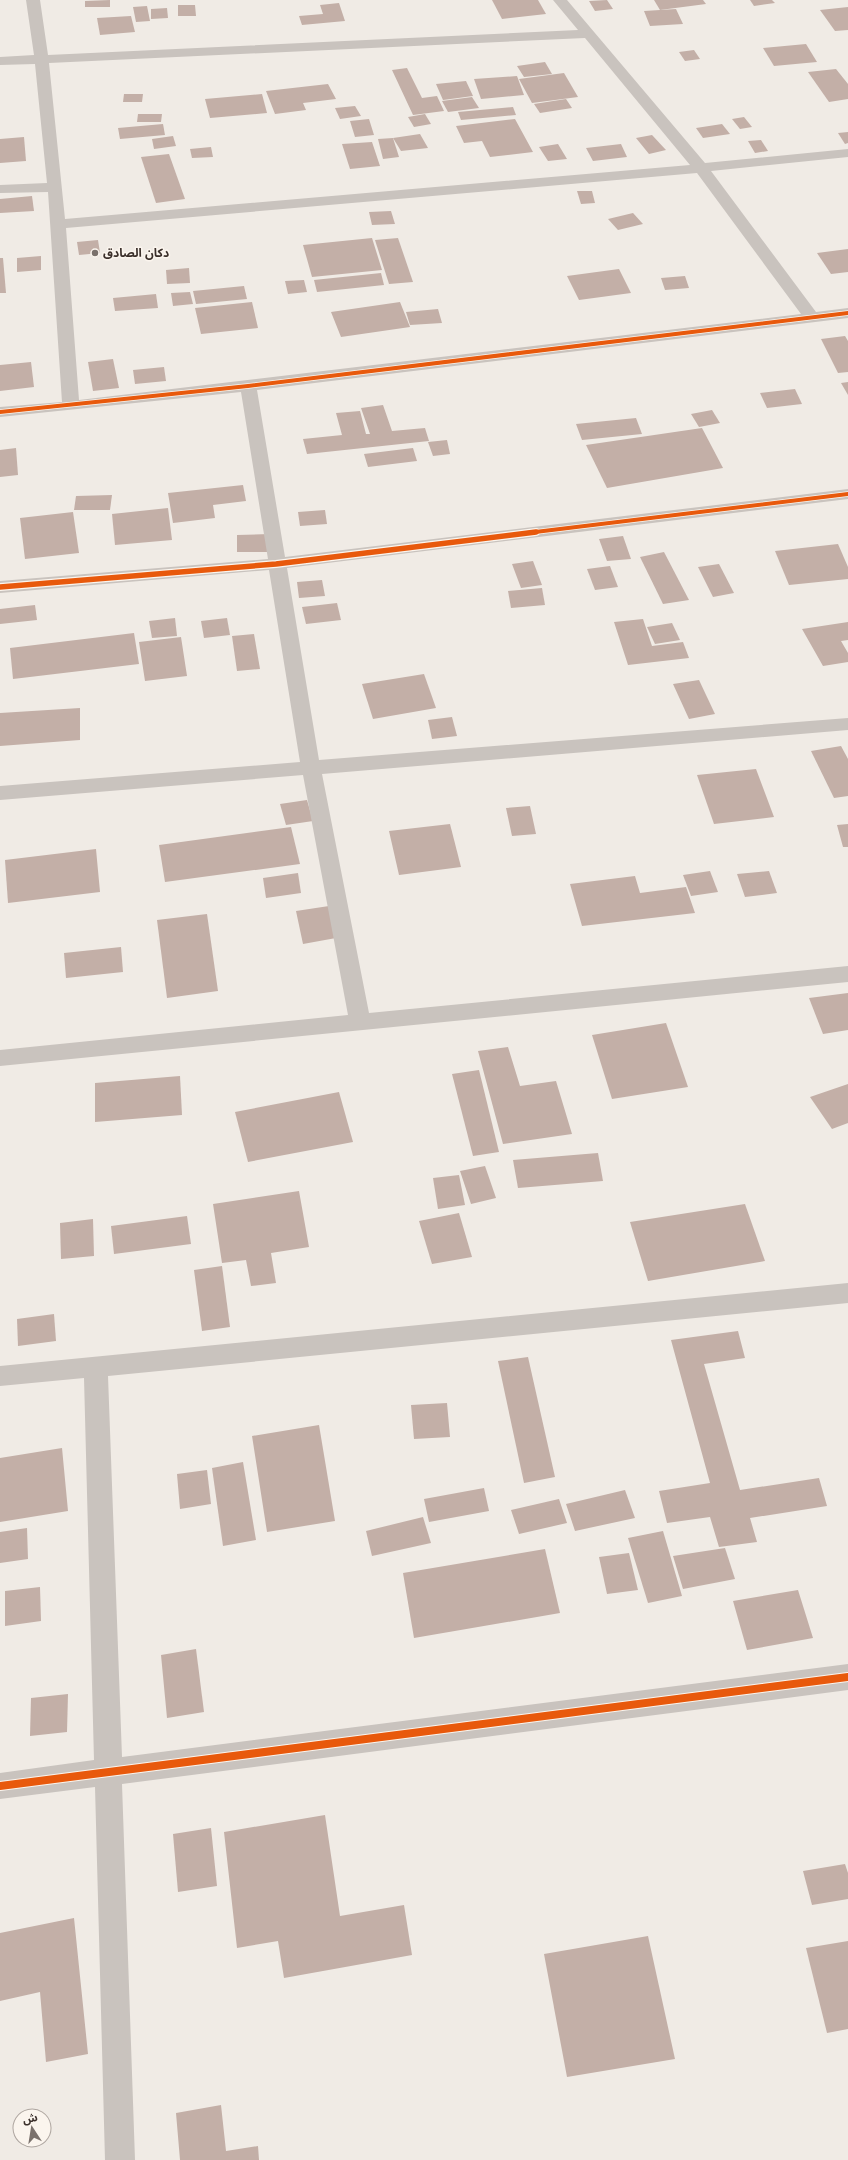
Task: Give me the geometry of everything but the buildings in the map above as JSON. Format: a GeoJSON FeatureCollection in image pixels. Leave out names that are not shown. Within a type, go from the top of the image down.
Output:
{"type":"FeatureCollection","features":[{"type":"Feature","properties":{"kind":"street"},"geometry":{"type":"LineString","coordinates":[[33,0],[43,60],[56,187],[71,406]]}},
{"type":"Feature","properties":{"kind":"street"},"geometry":{"type":"LineString","coordinates":[[560,0],[701,168],[811,317]]}},
{"type":"Feature","properties":{"kind":"street"},"geometry":{"type":"LineString","coordinates":[[0,61],[589,34]]}},
{"type":"Feature","properties":{"kind":"street"},"geometry":{"type":"LineString","coordinates":[[58,224],[701,168],[848,153]]}},
{"type":"Feature","properties":{"kind":"street"},"geometry":{"type":"LineString","coordinates":[[0,189],[56,187]]}},
{"type":"Feature","properties":{"kind":"street"},"geometry":{"type":"LineString","coordinates":[[0,412],[71,406],[248,386],[848,313]]}},
{"type":"Feature","properties":{"kind":"street"},"geometry":{"type":"LineString","coordinates":[[248,386],[276,564],[311,768],[360,1022]]}},
{"type":"Feature","properties":{"kind":"street"},"geometry":{"type":"LineString","coordinates":[[0,588],[276,564],[848,494]]}},
{"type":"Feature","properties":{"kind":"street"},"geometry":{"type":"LineString","coordinates":[[0,793],[848,724]]}},
{"type":"Feature","properties":{"kind":"street"},"geometry":{"type":"LineString","coordinates":[[0,1058],[848,974]]}},
{"type":"Feature","properties":{"kind":"street"},"geometry":{"type":"LineString","coordinates":[[0,1376],[848,1293]]}},
{"type":"Feature","properties":{"kind":"street"},"geometry":{"type":"LineString","coordinates":[[96,1366],[120,2160]]}},
{"type":"Feature","properties":{"kind":"street"},"geometry":{"type":"LineString","coordinates":[[0,1786],[848,1677]]}},
{"type":"Feature","properties":{"kind":"cycle path"},"geometry":{"type":"LineString","coordinates":[[0,412],[71,406],[248,386],[848,313]]}},
{"type":"Feature","properties":{"kind":"cycle path"},"geometry":{"type":"LineString","coordinates":[[0,587],[276,564],[848,494]]}},
{"type":"Feature","properties":{"kind":"cycle path"},"geometry":{"type":"LineString","coordinates":[[0,1786],[848,1677]]}},
{"type":"Feature","properties":{"kind":"place","name":"دكان الصادق"},"geometry":{"type":"Point","coordinates":[95,253]}}]}
